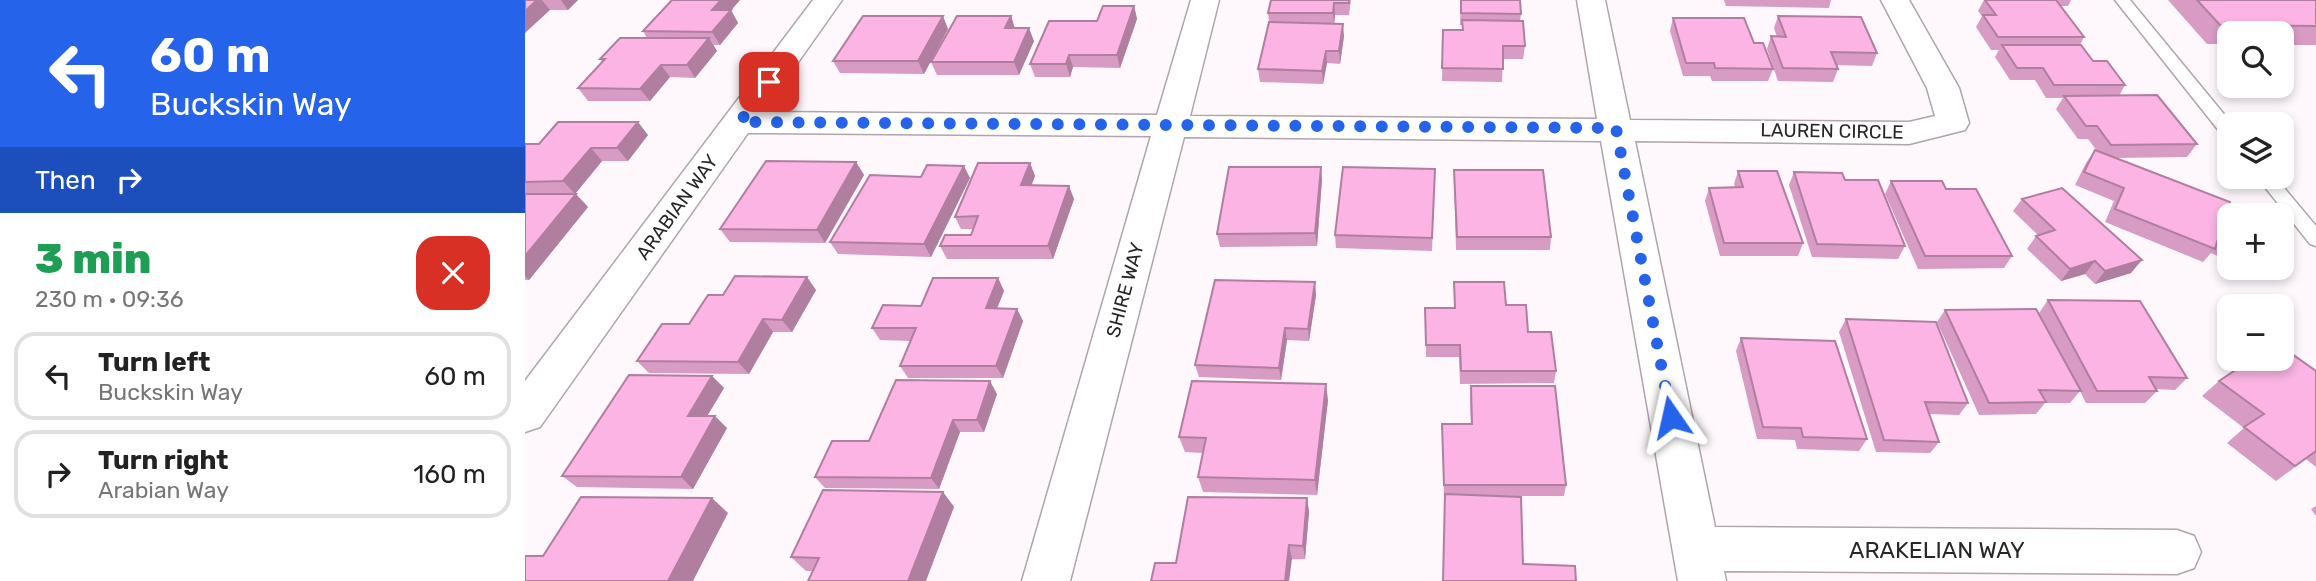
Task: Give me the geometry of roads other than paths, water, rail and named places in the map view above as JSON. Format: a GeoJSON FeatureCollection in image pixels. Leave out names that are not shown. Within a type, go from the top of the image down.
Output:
{"type":"FeatureCollection","features":[{"type":"Feature","properties":{"kind":"street","name":"ARABIAN WAY"},"geometry":{"type":"LineString","coordinates":[[525,414],[828,0]]}},
{"type":"Feature","properties":{"kind":"street","name":"SHIRE WAY"},"geometry":{"type":"LineString","coordinates":[[1046,581],[1205,0]]}},
{"type":"Feature","properties":{"kind":"street"},"geometry":{"type":"LineString","coordinates":[[1591,0],[1699,565]]}},
{"type":"Feature","properties":{"kind":"street","name":"LAUREN CIRCLE"},"geometry":{"type":"LineString","coordinates":[[1616,128],[1909,133],[1953,123],[1943,88],[1895,0]]}},
{"type":"Feature","properties":{"kind":"street"},"geometry":{"type":"LineString","coordinates":[[740,122],[1616,128]]}},
{"type":"Feature","properties":{"kind":"street","name":"ARAKELIAN WAY"},"geometry":{"type":"LineString","coordinates":[[1699,565],[2177,552]]}},
{"type":"Feature","properties":{"kind":"lane"},"geometry":{"type":"LineString","coordinates":[[2122,0],[2217,117]]}},
{"type":"Feature","properties":{"kind":"lane"},"geometry":{"type":"LineString","coordinates":[[2276,189],[2316,239]]}}]}
